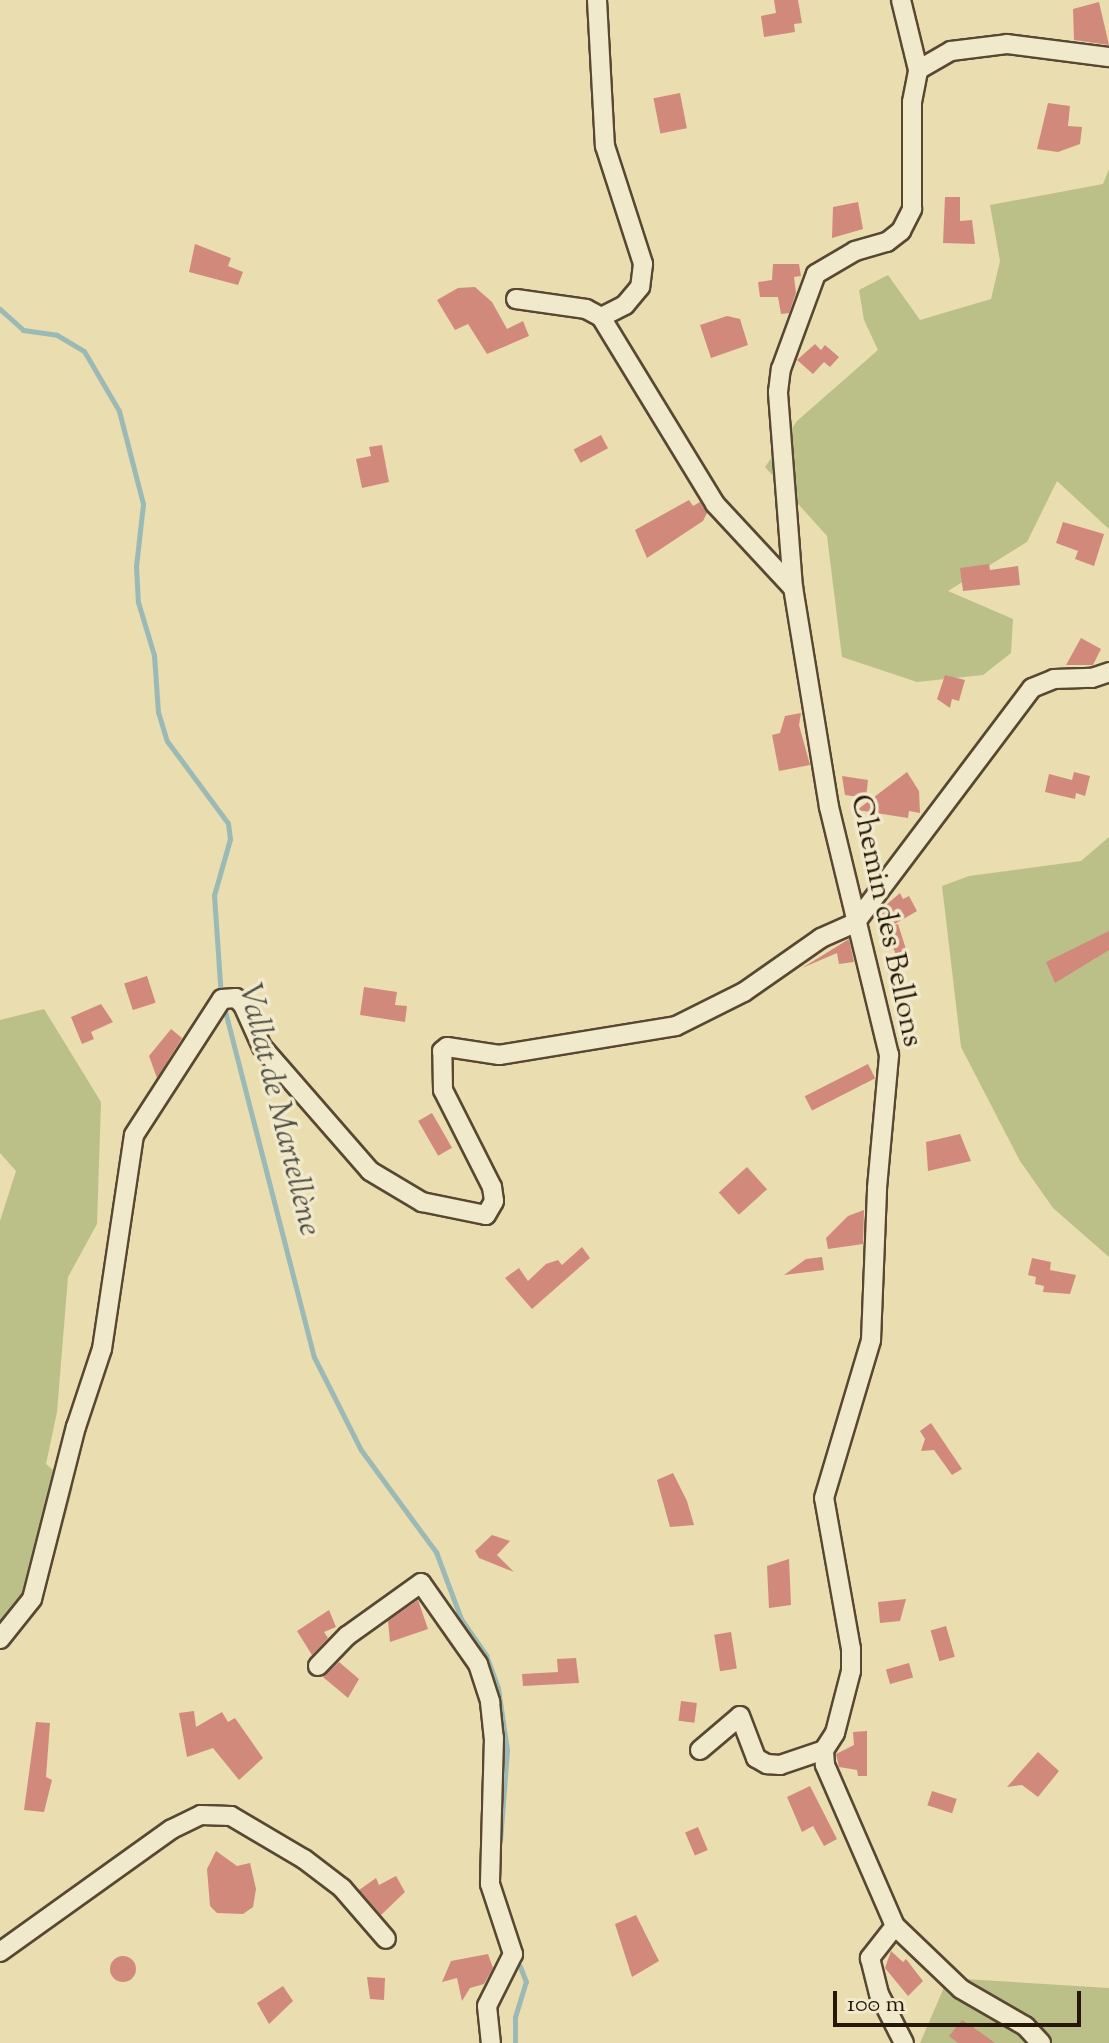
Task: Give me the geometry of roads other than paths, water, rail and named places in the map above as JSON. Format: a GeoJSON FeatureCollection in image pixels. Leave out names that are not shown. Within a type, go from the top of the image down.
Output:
{"type":"FeatureCollection","features":[{"type":"Feature","properties":{"kind":"street"},"geometry":{"type":"LineString","coordinates":[[597,0],[605,146],[643,264],[640,287],[625,305],[601,317]]}},
{"type":"Feature","properties":{"kind":"street"},"geometry":{"type":"LineString","coordinates":[[901,0],[918,70],[951,51],[1007,44],[1109,57]]}},
{"type":"Feature","properties":{"kind":"street","name":"Chemin des Bellons"},"geometry":{"type":"LineString","coordinates":[[824,1750],[835,1733],[851,1660],[824,1498],[871,1340],[877,1188],[889,1055],[829,807],[793,588],[778,392],[781,369],[816,274],[826,264],[887,242],[901,231],[912,209],[912,102],[918,70]]}},
{"type":"Feature","properties":{"kind":"street"},"geometry":{"type":"LineString","coordinates":[[516,299],[586,309],[601,317],[715,504],[793,588]]}},
{"type":"Feature","properties":{"kind":"street"},"geometry":{"type":"LineString","coordinates":[[0,1639],[32,1599],[48,1550],[76,1427],[102,1349],[134,1135],[222,999],[236,998],[243,1005],[262,1047],[370,1171],[422,1202],[478,1216],[490,1210],[492,1187],[443,1090],[440,1071],[447,1047],[499,1055],[676,1026],[744,992],[821,938],[855,923],[1032,688],[1054,679],[1092,678],[1109,672]]}},
{"type":"Feature","properties":{"kind":"street"},"geometry":{"type":"LineString","coordinates":[[318,1666],[347,1636],[421,1583],[478,1664],[490,1702],[494,1738],[490,1884],[513,1954],[510,1969],[487,2006],[491,2043]]}},
{"type":"Feature","properties":{"kind":"street"},"geometry":{"type":"LineString","coordinates":[[700,1750],[740,1716],[756,1758],[767,1764],[780,1765],[824,1750],[825,1765],[895,1926],[961,1989],[1025,2026],[1041,2043]]}},
{"type":"Feature","properties":{"kind":"street"},"geometry":{"type":"LineString","coordinates":[[0,1952],[172,1829],[201,1815],[231,1816],[323,1871],[386,1939]]}},
{"type":"Feature","properties":{"kind":"street"},"geometry":{"type":"LineString","coordinates":[[895,1926],[870,1958],[879,1994],[904,2043]]}},
{"type":"Feature","properties":{"kind":"waterway","name":"Vallat de Martellène"},"geometry":{"type":"LineString","coordinates":[[0,309],[23,330],[57,335],[84,351],[119,411],[143,504],[136,566],[138,602],[154,655],[158,712],[167,741],[228,823],[230,839],[214,895],[221,997]]}},
{"type":"Feature","properties":{"kind":"waterway","name":"Vallat de Martellène"},"geometry":{"type":"LineString","coordinates":[[224,1007],[314,1357],[361,1450],[436,1552],[461,1619],[486,1655],[498,1688],[507,1750],[500,1841]]}},
{"type":"Feature","properties":{"kind":"waterway","name":"Vallat de Martellène"},"geometry":{"type":"LineString","coordinates":[[515,2043],[515,2017],[526,1982],[520,1966]]}}]}
